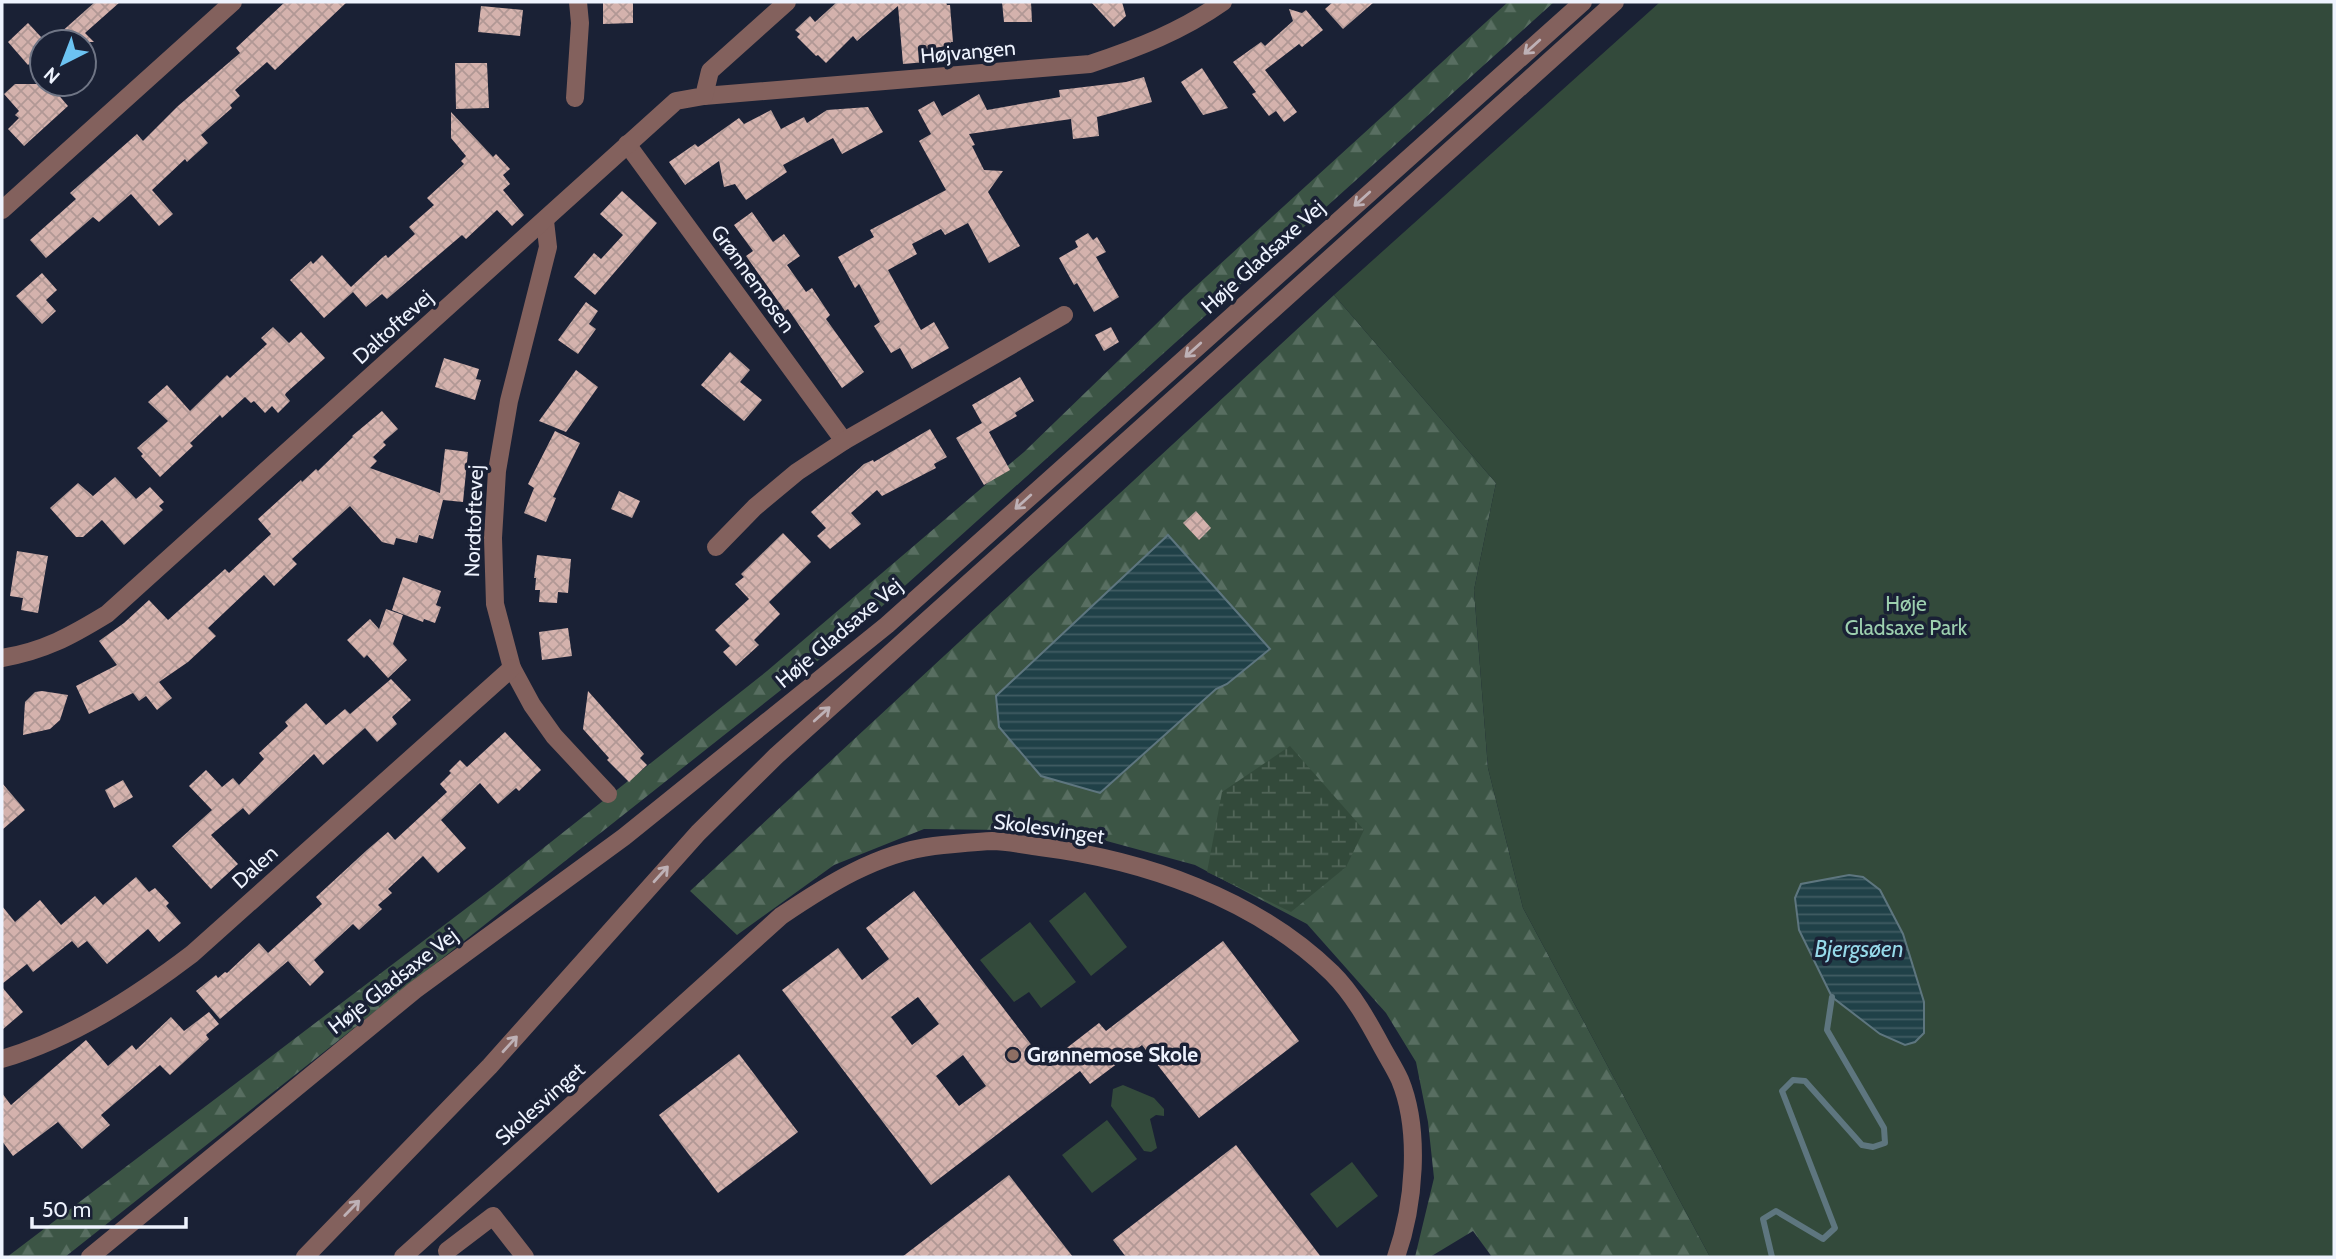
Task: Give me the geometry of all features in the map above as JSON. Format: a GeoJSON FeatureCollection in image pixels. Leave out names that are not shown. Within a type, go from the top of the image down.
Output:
{"type":"FeatureCollection","features":[{"type":"Feature","properties":{"kind":"street"},"geometry":{"type":"LineString","coordinates":[[2,211],[233,2]]}},
{"type":"Feature","properties":{"kind":"street"},"geometry":{"type":"LineString","coordinates":[[575,98],[580,23],[578,2]]}},
{"type":"Feature","properties":{"kind":"street"},"geometry":{"type":"LineString","coordinates":[[704,96],[710,71],[787,2]]}},
{"type":"Feature","properties":{"kind":"street","name":"Højvangen"},"geometry":{"type":"LineString","coordinates":[[704,96],[1090,64],[1145,46],[1197,20],[1223,2]]}},
{"type":"Feature","properties":{"kind":"street","name":"Høje Gladsaxe Vej"},"geometry":{"type":"LineString","coordinates":[[90,1257],[415,990],[624,837],[887,625],[1583,2]]}},
{"type":"Feature","properties":{"kind":"street"},"geometry":{"type":"LineString","coordinates":[[305,1257],[490,1066],[698,833],[776,756],[1615,2]]}},
{"type":"Feature","properties":{"kind":"street","name":"Daltoftevej"},"geometry":{"type":"LineString","coordinates":[[2,658],[32,653],[66,639],[107,614],[676,101],[704,96]]}},
{"type":"Feature","properties":{"kind":"street","name":"Grønnemosen"},"geometry":{"type":"LineString","coordinates":[[627,144],[844,441]]}},
{"type":"Feature","properties":{"kind":"street","name":"Nordtoftevej"},"geometry":{"type":"LineString","coordinates":[[545,221],[548,247],[509,401],[496,484],[493,538],[495,604],[512,668],[532,705],[554,736],[608,794]]}},
{"type":"Feature","properties":{"kind":"street"},"geometry":{"type":"LineString","coordinates":[[716,547],[755,507],[797,472],[844,441],[1064,315]]}},
{"type":"Feature","properties":{"kind":"street","name":"Dalen"},"geometry":{"type":"LineString","coordinates":[[2,1059],[28,1051],[93,1021],[147,988],[192,954],[512,668]]}},
{"type":"Feature","properties":{"kind":"street","name":"Skolesvinget"},"geometry":{"type":"LineString","coordinates":[[402,1257],[781,916],[832,882],[886,858],[931,846],[994,841],[1068,850],[1151,870],[1224,898],[1288,937],[1332,974],[1365,1015],[1401,1082],[1411,1126],[1412,1185],[1396,1257]]}},
{"type":"Feature","properties":{"kind":"street"},"geometry":{"type":"LineString","coordinates":[[431,1231],[449,1254],[493,1216],[525,1257]]}},
{"type":"Feature","properties":{"kind":"green space"},"geometry":{"type":"Polygon","coordinates":[[[1508,2],[1554,2],[848,637],[65,1257],[7,1257],[493,888],[767,671],[1024,452],[1184,297],[1508,2]]]}},
{"type":"Feature","properties":{"kind":"green space","name":"Høje Gladsaxe Park"},"geometry":{"type":"Polygon","coordinates":[[[1660,2],[2334,2],[2334,1257],[1710,1257],[1523,908],[1488,768],[1474,590],[1496,483],[1334,295],[1660,2]]]}},
{"type":"Feature","properties":{"kind":"green space"},"geometry":{"type":"Polygon","coordinates":[[[1334,295],[1496,483],[1474,590],[1488,768],[1523,908],[1710,1257],[1492,1257],[1473,1231],[1430,1257],[1415,1257],[1434,1178],[1428,1122],[1416,1062],[1386,1013],[1307,924],[1195,865],[1103,840],[1006,830],[924,829],[834,865],[737,935],[690,891],[1334,295]]]}},
{"type":"Feature","properties":{"kind":"green space"},"geometry":{"type":"Polygon","coordinates":[[[1290,746],[1364,830],[1346,867],[1291,912],[1207,872],[1222,792],[1290,746]]]}},
{"type":"Feature","properties":{"kind":"green space"},"geometry":{"type":"Polygon","coordinates":[[[1085,892],[1127,947],[1091,976],[1049,921],[1085,892]]]}},
{"type":"Feature","properties":{"kind":"green space"},"geometry":{"type":"Polygon","coordinates":[[[1030,922],[1076,982],[1041,1008],[1029,992],[1014,1002],[980,960],[1030,922]]]}},
{"type":"Feature","properties":{"kind":"green space"},"geometry":{"type":"Polygon","coordinates":[[[1123,1085],[1154,1098],[1164,1109],[1164,1116],[1156,1115],[1150,1119],[1157,1148],[1151,1152],[1144,1151],[1111,1106],[1113,1089],[1123,1085]]]}},
{"type":"Feature","properties":{"kind":"green space"},"geometry":{"type":"Polygon","coordinates":[[[1107,1120],[1137,1159],[1092,1193],[1062,1155],[1107,1120]]]}},
{"type":"Feature","properties":{"kind":"green space"},"geometry":{"type":"Polygon","coordinates":[[[1352,1162],[1378,1196],[1337,1228],[1310,1194],[1352,1162]]]}},
{"type":"Feature","properties":{"kind":"water"},"geometry":{"type":"Polygon","coordinates":[[[1168,535],[1270,649],[1227,684],[1216,689],[1100,793],[1041,776],[999,727],[996,696],[1168,535]]]}},
{"type":"Feature","properties":{"kind":"water","name":"Bjergsøen"},"geometry":{"type":"Polygon","coordinates":[[[1849,875],[1863,877],[1880,890],[1903,934],[1924,1002],[1924,1033],[1915,1042],[1905,1045],[1880,1034],[1832,997],[1799,930],[1795,898],[1801,884],[1849,875]]]}},
{"type":"Feature","properties":{"kind":"building"},"geometry":{"type":"Polygon","coordinates":[[[95,2],[120,2],[91,28],[66,28],[95,2]]]}},
{"type":"Feature","properties":{"kind":"building"},"geometry":{"type":"Polygon","coordinates":[[[285,2],[347,2],[275,70],[267,62],[235,90],[240,96],[230,105],[232,108],[201,135],[208,143],[187,162],[185,159],[152,190],[173,214],[159,226],[131,194],[99,222],[93,217],[46,258],[30,240],[76,199],[70,193],[137,134],[143,141],[178,106],[240,53],[236,48],[285,2]]]}},
{"type":"Feature","properties":{"kind":"building"},"geometry":{"type":"Polygon","coordinates":[[[603,2],[633,2],[633,23],[603,24],[603,2]]]}},
{"type":"Feature","properties":{"kind":"building"},"geometry":{"type":"Polygon","coordinates":[[[837,2],[946,2],[950,5],[953,42],[951,46],[924,49],[926,62],[903,64],[898,6],[857,41],[853,36],[826,63],[797,37],[800,34],[795,30],[810,16],[815,22],[837,2]]]}},
{"type":"Feature","properties":{"kind":"building"},"geometry":{"type":"Polygon","coordinates":[[[1002,2],[1031,2],[1032,22],[1004,22],[1002,2]]]}},
{"type":"Feature","properties":{"kind":"building"},"geometry":{"type":"Polygon","coordinates":[[[1091,2],[1122,2],[1126,16],[1114,27],[1091,2]]]}},
{"type":"Feature","properties":{"kind":"building"},"geometry":{"type":"Polygon","coordinates":[[[1333,2],[1374,2],[1343,29],[1325,9],[1333,2]]]}},
{"type":"Feature","properties":{"kind":"building"},"geometry":{"type":"Polygon","coordinates":[[[481,6],[523,10],[520,36],[478,32],[481,6]]]}},
{"type":"Feature","properties":{"kind":"building"},"geometry":{"type":"Polygon","coordinates":[[[1289,9],[1302,13],[1306,10],[1323,30],[1302,47],[1299,44],[1265,70],[1297,112],[1284,122],[1276,111],[1269,116],[1252,94],[1256,92],[1233,62],[1261,42],[1265,46],[1293,21],[1289,9]]]}},
{"type":"Feature","properties":{"kind":"building"},"geometry":{"type":"Polygon","coordinates":[[[28,23],[33,28],[28,28],[28,65],[8,42],[28,23]]]}},
{"type":"Feature","properties":{"kind":"building"},"geometry":{"type":"Polygon","coordinates":[[[455,63],[487,63],[489,108],[456,109],[455,63]]]}},
{"type":"Feature","properties":{"kind":"building"},"geometry":{"type":"Polygon","coordinates":[[[1202,68],[1228,108],[1203,115],[1181,82],[1202,68]]]}},
{"type":"Feature","properties":{"kind":"building"},"geometry":{"type":"Polygon","coordinates":[[[1144,77],[1152,102],[1097,117],[1099,136],[1073,139],[1071,119],[969,134],[984,170],[1003,171],[988,192],[1020,246],[989,263],[968,223],[945,235],[941,229],[912,244],[917,254],[888,270],[921,330],[934,322],[949,348],[912,369],[900,348],[891,353],[874,326],[880,322],[859,284],[855,288],[838,257],[874,237],[870,230],[946,190],[919,141],[931,134],[918,110],[934,101],[942,116],[979,94],[987,110],[1060,97],[1059,90],[1126,82],[1144,77]]]}},
{"type":"Feature","properties":{"kind":"building"},"geometry":{"type":"Polygon","coordinates":[[[15,84],[28,84],[28,98],[61,98],[68,106],[24,146],[8,129],[19,118],[15,115],[19,111],[4,94],[15,84]]]}},
{"type":"Feature","properties":{"kind":"building"},"geometry":{"type":"Polygon","coordinates":[[[868,107],[883,132],[842,154],[833,138],[783,165],[787,172],[746,200],[735,184],[724,187],[719,161],[685,185],[669,162],[695,144],[698,147],[739,118],[744,124],[771,110],[781,129],[804,117],[807,123],[827,110],[868,107]]]}},
{"type":"Feature","properties":{"kind":"building"},"geometry":{"type":"Polygon","coordinates":[[[451,112],[493,157],[496,154],[510,169],[503,175],[510,184],[503,190],[524,215],[512,226],[497,210],[466,239],[462,235],[387,299],[382,294],[366,307],[353,292],[324,318],[290,280],[322,255],[351,287],[383,257],[386,255],[388,258],[415,234],[409,227],[434,205],[427,198],[464,164],[461,161],[466,156],[451,138],[451,112]]]}},
{"type":"Feature","properties":{"kind":"building"},"geometry":{"type":"Polygon","coordinates":[[[622,191],[657,223],[595,295],[574,277],[594,253],[601,259],[623,235],[600,214],[622,191]]]}},
{"type":"Feature","properties":{"kind":"building"},"geometry":{"type":"Polygon","coordinates":[[[752,212],[773,242],[784,234],[800,256],[787,265],[806,292],[812,288],[830,315],[826,319],[864,372],[842,388],[788,309],[785,311],[746,256],[753,251],[734,225],[752,212]]]}},
{"type":"Feature","properties":{"kind":"building"},"geometry":{"type":"Polygon","coordinates":[[[1088,233],[1093,240],[1097,237],[1106,252],[1096,257],[1119,297],[1094,312],[1059,258],[1078,247],[1075,241],[1088,233]]]}},
{"type":"Feature","properties":{"kind":"building"},"geometry":{"type":"Polygon","coordinates":[[[42,273],[57,290],[46,300],[56,311],[42,324],[16,296],[42,273]]]}},
{"type":"Feature","properties":{"kind":"building"},"geometry":{"type":"Polygon","coordinates":[[[586,302],[598,311],[589,324],[596,329],[578,354],[558,340],[586,302]]]}},
{"type":"Feature","properties":{"kind":"building"},"geometry":{"type":"Polygon","coordinates":[[[273,327],[289,343],[301,332],[325,358],[286,393],[290,401],[278,413],[272,406],[265,413],[254,401],[251,403],[245,397],[222,418],[220,415],[190,443],[193,446],[160,477],[137,448],[168,421],[148,402],[167,385],[190,411],[227,375],[230,378],[267,344],[261,338],[273,327]]]}},
{"type":"Feature","properties":{"kind":"building"},"geometry":{"type":"Polygon","coordinates":[[[1111,327],[1119,342],[1104,351],[1095,335],[1111,327]]]}},
{"type":"Feature","properties":{"kind":"building"},"geometry":{"type":"Polygon","coordinates":[[[730,352],[750,370],[740,382],[762,400],[744,421],[701,385],[730,352]]]}},
{"type":"Feature","properties":{"kind":"building"},"geometry":{"type":"Polygon","coordinates":[[[444,358],[479,369],[476,379],[481,380],[475,400],[435,387],[444,358]]]}},
{"type":"Feature","properties":{"kind":"building"},"geometry":{"type":"Polygon","coordinates":[[[576,370],[598,387],[566,432],[539,421],[576,370]]]}},
{"type":"Feature","properties":{"kind":"building"},"geometry":{"type":"Polygon","coordinates":[[[1020,377],[1034,401],[1015,413],[1017,416],[989,432],[1010,470],[984,485],[956,438],[982,423],[972,405],[1020,377]]]}},
{"type":"Feature","properties":{"kind":"building"},"geometry":{"type":"Polygon","coordinates":[[[382,411],[398,429],[383,442],[386,445],[373,457],[377,461],[370,468],[440,493],[445,449],[468,452],[463,502],[443,500],[433,539],[419,535],[417,543],[396,538],[394,545],[382,542],[350,506],[292,559],[297,564],[274,586],[264,575],[208,628],[216,636],[188,662],[159,682],[172,698],[157,710],[146,696],[139,701],[133,693],[89,714],[76,686],[117,665],[99,641],[149,600],[168,620],[225,569],[229,573],[271,534],[258,519],[301,480],[302,482],[316,469],[318,471],[352,436],[382,411]]]}},
{"type":"Feature","properties":{"kind":"building"},"geometry":{"type":"Polygon","coordinates":[[[930,429],[947,457],[934,464],[936,468],[882,496],[877,490],[851,513],[861,524],[830,549],[817,536],[826,528],[811,512],[864,464],[873,460],[874,462],[930,429]]]}},
{"type":"Feature","properties":{"kind":"building"},"geometry":{"type":"Polygon","coordinates":[[[555,431],[580,443],[553,497],[556,498],[546,522],[524,513],[534,488],[528,484],[555,431]]]}},
{"type":"Feature","properties":{"kind":"building"},"geometry":{"type":"Polygon","coordinates":[[[115,477],[136,499],[150,487],[164,502],[159,506],[163,510],[124,545],[102,520],[83,537],[76,537],[50,508],[78,483],[93,496],[115,477]]]}},
{"type":"Feature","properties":{"kind":"building"},"geometry":{"type":"Polygon","coordinates":[[[619,491],[640,501],[632,518],[611,509],[619,491]]]}},
{"type":"Feature","properties":{"kind":"building"},"geometry":{"type":"Polygon","coordinates":[[[1196,511],[1211,528],[1199,540],[1183,523],[1196,511]]]}},
{"type":"Feature","properties":{"kind":"building"},"geometry":{"type":"Polygon","coordinates":[[[783,533],[811,562],[769,602],[780,614],[754,640],[759,645],[736,666],[723,652],[730,646],[715,630],[749,599],[735,584],[744,577],[741,574],[783,533]]]}},
{"type":"Feature","properties":{"kind":"building"},"geometry":{"type":"Polygon","coordinates":[[[17,551],[48,556],[38,613],[21,610],[23,598],[10,596],[17,551]]]}},
{"type":"Feature","properties":{"kind":"building"},"geometry":{"type":"Polygon","coordinates":[[[537,555],[571,559],[568,593],[558,592],[557,603],[539,602],[540,590],[535,590],[534,578],[537,555]]]}},
{"type":"Feature","properties":{"kind":"building"},"geometry":{"type":"Polygon","coordinates":[[[403,577],[441,591],[436,605],[441,607],[435,623],[424,619],[423,622],[392,610],[403,577]]]}},
{"type":"Feature","properties":{"kind":"building"},"geometry":{"type":"Polygon","coordinates":[[[386,609],[403,615],[393,644],[407,660],[388,678],[367,655],[364,658],[347,640],[370,619],[379,629],[386,609]]]}},
{"type":"Feature","properties":{"kind":"building"},"geometry":{"type":"Polygon","coordinates":[[[568,628],[572,656],[542,660],[539,632],[568,628]]]}},
{"type":"Feature","properties":{"kind":"building"},"geometry":{"type":"Polygon","coordinates":[[[391,679],[411,700],[392,717],[397,724],[377,742],[365,728],[323,765],[314,754],[249,815],[243,808],[211,835],[238,864],[211,889],[172,846],[212,810],[189,786],[206,770],[222,787],[233,778],[239,785],[264,759],[259,753],[288,726],[285,722],[306,703],[326,725],[345,709],[350,714],[391,679]]]}},
{"type":"Feature","properties":{"kind":"building"},"geometry":{"type":"Polygon","coordinates":[[[588,691],[644,754],[640,758],[647,765],[629,782],[607,760],[609,758],[583,729],[588,691]]]}},
{"type":"Feature","properties":{"kind":"building"},"geometry":{"type":"Polygon","coordinates":[[[35,692],[68,695],[60,720],[50,729],[23,735],[25,702],[35,692]]]}},
{"type":"Feature","properties":{"kind":"building"},"geometry":{"type":"Polygon","coordinates":[[[505,732],[541,770],[519,791],[516,788],[498,804],[480,783],[441,820],[466,848],[438,873],[423,856],[388,889],[392,893],[378,905],[382,909],[359,930],[353,924],[314,960],[324,972],[310,986],[288,961],[220,1019],[196,991],[216,975],[218,978],[227,973],[259,943],[268,953],[322,904],[316,897],[367,850],[388,832],[395,840],[447,792],[440,784],[460,760],[467,767],[505,732]]]}},
{"type":"Feature","properties":{"kind":"building"},"geometry":{"type":"Polygon","coordinates":[[[123,780],[133,797],[114,808],[105,790],[123,780]]]}},
{"type":"Feature","properties":{"kind":"building"},"geometry":{"type":"Polygon","coordinates":[[[2,783],[25,810],[2,830],[2,783]]]}},
{"type":"Feature","properties":{"kind":"building"},"geometry":{"type":"Polygon","coordinates":[[[136,877],[149,892],[155,888],[169,903],[166,906],[181,923],[159,942],[148,929],[107,964],[87,941],[78,948],[72,941],[33,972],[27,964],[2,984],[2,906],[15,922],[40,900],[61,925],[95,896],[103,905],[136,877]]]}},
{"type":"Feature","properties":{"kind":"building"},"geometry":{"type":"Polygon","coordinates":[[[914,891],[1046,1064],[1099,1023],[1106,1031],[1223,941],[1299,1041],[1199,1118],[1142,1045],[1090,1084],[1080,1071],[931,1185],[782,990],[838,948],[862,980],[889,959],[866,928],[914,891]],[[918,997],[891,1017],[912,1045],[939,1024],[918,997]],[[963,1055],[936,1076],[959,1106],[986,1086],[963,1055]]]}},
{"type":"Feature","properties":{"kind":"building"},"geometry":{"type":"Polygon","coordinates":[[[2,987],[23,1012],[2,1030],[2,987]]]}},
{"type":"Feature","properties":{"kind":"building"},"geometry":{"type":"Polygon","coordinates":[[[209,1012],[219,1024],[206,1035],[209,1039],[170,1075],[160,1065],[101,1115],[110,1125],[82,1149],[58,1122],[13,1156],[2,1141],[2,1093],[11,1105],[86,1040],[108,1066],[132,1045],[136,1050],[171,1017],[184,1031],[209,1012]]]}},
{"type":"Feature","properties":{"kind":"building"},"geometry":{"type":"Polygon","coordinates":[[[739,1054],[798,1132],[718,1193],[659,1115],[739,1054]]]}},
{"type":"Feature","properties":{"kind":"building"},"geometry":{"type":"Polygon","coordinates":[[[1236,1145],[1321,1257],[1126,1257],[1113,1240],[1236,1145]]]}},
{"type":"Feature","properties":{"kind":"building"},"geometry":{"type":"Polygon","coordinates":[[[1009,1175],[1073,1257],[902,1257],[1009,1175]]]}},
{"type":"Feature","properties":{"kind":"waterway"},"geometry":{"type":"LineString","coordinates":[[1772,1257],[1763,1219],[1776,1211],[1823,1239],[1835,1228],[1782,1091],[1793,1080],[1805,1081],[1862,1145],[1873,1147],[1885,1143],[1884,1128],[1827,1030],[1832,997]]}},
{"type":"Feature","properties":{"kind":"place","name":"Grønnemose Skole"},"geometry":{"type":"Point","coordinates":[1013,1055]}}]}
